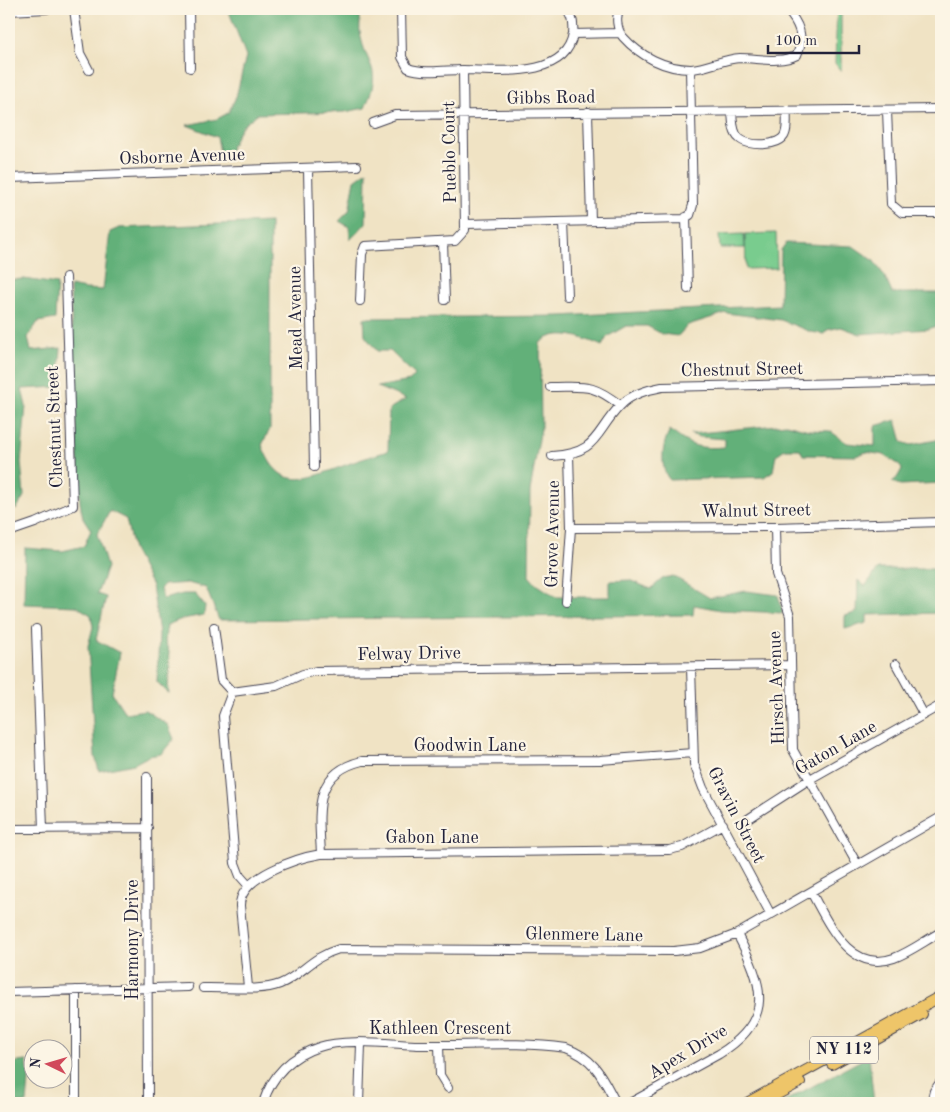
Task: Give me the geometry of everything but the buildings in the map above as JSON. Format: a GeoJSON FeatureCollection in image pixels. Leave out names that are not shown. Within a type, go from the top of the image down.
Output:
{"type":"FeatureCollection","features":[{"type":"Feature","properties":{"kind":"main road","name":"NY 112"},"geometry":{"type":"LineString","coordinates":[[747,1103],[941,996]]}},
{"type":"Feature","properties":{"kind":"main road","name":"NY 112"},"geometry":{"type":"LineString","coordinates":[[762,1103],[941,1004]]}},
{"type":"Feature","properties":{"kind":"street"},"geometry":{"type":"LineString","coordinates":[[9,11],[47,9]]}},
{"type":"Feature","properties":{"kind":"street"},"geometry":{"type":"LineString","coordinates":[[74,9],[80,53],[89,70]]}},
{"type":"Feature","properties":{"kind":"street"},"geometry":{"type":"LineString","coordinates":[[188,9],[190,68]]}},
{"type":"Feature","properties":{"kind":"street"},"geometry":{"type":"LineString","coordinates":[[401,9],[402,58],[406,67],[413,70],[520,71],[553,62],[564,53],[573,34],[572,20],[566,9]]}},
{"type":"Feature","properties":{"kind":"street"},"geometry":{"type":"LineString","coordinates":[[620,9],[617,23],[620,33],[631,47],[651,61],[690,69],[738,58],[784,60],[797,55],[801,45],[800,30],[794,18],[786,9]]}},
{"type":"Feature","properties":{"kind":"street"},"geometry":{"type":"LineString","coordinates":[[573,34],[620,33]]}},
{"type":"Feature","properties":{"kind":"street"},"geometry":{"type":"LineString","coordinates":[[688,289],[688,216],[693,205],[690,69]]}},
{"type":"Feature","properties":{"kind":"street","name":"Pueblo Court"},"geometry":{"type":"LineString","coordinates":[[443,242],[455,241],[464,233],[466,224],[464,70]]}},
{"type":"Feature","properties":{"kind":"street","name":"Gibbs Road"},"geometry":{"type":"LineString","coordinates":[[372,123],[395,115],[941,109]]}},
{"type":"Feature","properties":{"kind":"street"},"geometry":{"type":"LineString","coordinates":[[732,112],[735,132],[739,139],[752,143],[778,142],[782,139],[786,133],[787,110]]}},
{"type":"Feature","properties":{"kind":"street"},"geometry":{"type":"LineString","coordinates":[[887,110],[891,204],[902,213],[941,213]]}},
{"type":"Feature","properties":{"kind":"street"},"geometry":{"type":"LineString","coordinates":[[588,112],[591,221]]}},
{"type":"Feature","properties":{"kind":"street","name":"Osborne Avenue"},"geometry":{"type":"LineString","coordinates":[[9,178],[99,176],[139,172],[308,169],[357,166]]}},
{"type":"Feature","properties":{"kind":"street","name":"Mead Avenue"},"geometry":{"type":"LineString","coordinates":[[308,169],[314,467]]}},
{"type":"Feature","properties":{"kind":"street"},"geometry":{"type":"LineString","coordinates":[[466,224],[564,222],[688,216]]}},
{"type":"Feature","properties":{"kind":"street"},"geometry":{"type":"LineString","coordinates":[[564,222],[567,296]]}},
{"type":"Feature","properties":{"kind":"street"},"geometry":{"type":"LineString","coordinates":[[360,301],[362,254],[366,246],[443,242],[445,300]]}},
{"type":"Feature","properties":{"kind":"street","name":"Chestnut Street"},"geometry":{"type":"LineString","coordinates":[[9,532],[36,523],[73,506],[66,277]]}},
{"type":"Feature","properties":{"kind":"street","name":"Chestnut Street"},"geometry":{"type":"LineString","coordinates":[[552,456],[569,454],[593,442],[620,405],[635,395],[662,387],[941,381]]}},
{"type":"Feature","properties":{"kind":"street"},"geometry":{"type":"LineString","coordinates":[[550,387],[593,388],[601,391],[620,405]]}},
{"type":"Feature","properties":{"kind":"street","name":"Grove Avenue"},"geometry":{"type":"LineString","coordinates":[[566,601],[571,528],[569,454]]}},
{"type":"Feature","properties":{"kind":"street","name":"Walnut Street"},"geometry":{"type":"LineString","coordinates":[[571,528],[775,527],[941,522]]}},
{"type":"Feature","properties":{"kind":"street","name":"Hirsch Avenue"},"geometry":{"type":"LineString","coordinates":[[775,527],[776,574],[790,616],[792,750],[856,864]]}},
{"type":"Feature","properties":{"kind":"street"},"geometry":{"type":"LineString","coordinates":[[214,627],[221,680],[232,692],[223,716],[235,863],[240,876],[248,885],[240,900],[248,987]]}},
{"type":"Feature","properties":{"kind":"street"},"geometry":{"type":"LineString","coordinates":[[36,629],[43,829]]}},
{"type":"Feature","properties":{"kind":"street"},"geometry":{"type":"LineString","coordinates":[[896,664],[924,715]]}},
{"type":"Feature","properties":{"kind":"street","name":"Felway Drive"},"geometry":{"type":"LineString","coordinates":[[232,692],[276,686],[303,674],[316,671],[790,665]]}},
{"type":"Feature","properties":{"kind":"street","name":"Gravin Street"},"geometry":{"type":"LineString","coordinates":[[691,667],[692,753],[704,788],[770,913]]}},
{"type":"Feature","properties":{"kind":"street","name":"Gaton Lane"},"geometry":{"type":"LineString","coordinates":[[748,819],[810,779],[941,706]]}},
{"type":"Feature","properties":{"kind":"street","name":"Goodwin Lane"},"geometry":{"type":"LineString","coordinates":[[321,854],[319,810],[322,794],[334,775],[362,761],[600,760],[692,753]]}},
{"type":"Feature","properties":{"kind":"street","name":"Harmony Drive"},"geometry":{"type":"LineString","coordinates":[[147,777],[148,1103]]}},
{"type":"Feature","properties":{"kind":"street","name":"Glenmere Lane"},"geometry":{"type":"LineString","coordinates":[[204,988],[268,987],[281,984],[313,960],[339,949],[674,951],[700,948],[737,934],[770,913],[811,892],[856,864],[941,817]]}},
{"type":"Feature","properties":{"kind":"street","name":"Gabon Lane"},"geometry":{"type":"LineString","coordinates":[[248,885],[291,861],[321,854],[669,850],[682,847],[723,824]]}},
{"type":"Feature","properties":{"kind":"street"},"geometry":{"type":"LineString","coordinates":[[9,829],[148,828]]}},
{"type":"Feature","properties":{"kind":"street"},"geometry":{"type":"LineString","coordinates":[[811,892],[839,941],[846,948],[863,958],[873,960],[896,958],[941,932]]}},
{"type":"Feature","properties":{"kind":"street","name":"Apex Drive"},"geometry":{"type":"LineString","coordinates":[[630,1103],[733,1046],[749,1029],[758,1010],[760,990],[750,958],[737,934]]}},
{"type":"Feature","properties":{"kind":"street"},"geometry":{"type":"LineString","coordinates":[[9,992],[188,987]]}},
{"type":"Feature","properties":{"kind":"street"},"geometry":{"type":"LineString","coordinates":[[76,990],[76,1103]]}},
{"type":"Feature","properties":{"kind":"street"},"geometry":{"type":"LineString","coordinates":[[359,1103],[361,1044]]}},
{"type":"Feature","properties":{"kind":"street","name":"Kathleen Crescent"},"geometry":{"type":"LineString","coordinates":[[263,1103],[273,1082],[293,1059],[321,1046],[361,1044],[516,1045],[566,1048],[579,1052],[594,1065],[616,1103]]}},
{"type":"Feature","properties":{"kind":"street"},"geometry":{"type":"LineString","coordinates":[[439,1045],[440,1076],[448,1088]]}},
{"type":"Feature","properties":{"kind":"street"},"geometry":{"type":"LineString","coordinates":[[931,1103],[934,1091],[941,1081]]}},
{"type":"Feature","properties":{"kind":"green space"},"geometry":{"type":"Polygon","coordinates":[[[228,9],[358,9],[360,14],[360,32],[373,75],[373,83],[365,108],[345,112],[257,114],[241,127],[225,159],[221,157],[217,137],[187,125],[217,119],[228,113],[236,97],[246,56],[228,9]]]}},
{"type":"Feature","properties":{"kind":"green space"},"geometry":{"type":"Polygon","coordinates":[[[837,9],[841,9],[841,71],[835,63],[837,9]]]}},
{"type":"Feature","properties":{"kind":"green space"},"geometry":{"type":"Polygon","coordinates":[[[367,171],[366,223],[350,240],[349,227],[339,221],[349,211],[355,180],[367,171]]]}},
{"type":"Feature","properties":{"kind":"green space"},"geometry":{"type":"Polygon","coordinates":[[[270,222],[270,429],[262,445],[276,470],[284,476],[294,478],[315,476],[388,451],[389,409],[406,399],[377,387],[410,381],[415,375],[390,351],[377,351],[365,336],[364,318],[559,316],[780,305],[781,250],[786,243],[853,246],[873,260],[884,275],[892,293],[941,293],[941,324],[929,329],[860,334],[841,327],[827,330],[824,334],[811,332],[781,320],[726,313],[688,325],[678,336],[662,334],[647,326],[626,326],[607,337],[602,346],[579,337],[563,335],[547,338],[540,343],[541,428],[530,491],[529,576],[535,583],[556,597],[610,597],[610,581],[629,580],[651,589],[662,579],[673,576],[710,598],[746,591],[778,595],[783,613],[721,610],[694,605],[693,615],[219,620],[206,588],[188,583],[163,585],[160,589],[163,599],[183,594],[195,594],[205,606],[204,615],[182,619],[167,625],[165,642],[169,651],[169,694],[157,682],[159,633],[152,586],[133,550],[126,519],[110,511],[97,534],[107,567],[97,594],[106,597],[96,640],[120,653],[112,693],[125,713],[145,710],[168,725],[174,739],[161,754],[149,756],[134,764],[99,771],[95,756],[88,646],[93,627],[91,615],[76,606],[24,604],[25,548],[62,551],[84,546],[91,530],[83,518],[80,503],[70,286],[103,290],[110,232],[119,228],[270,222]]]}},
{"type":"Feature","properties":{"kind":"green space"},"geometry":{"type":"Polygon","coordinates":[[[776,233],[777,268],[746,269],[745,234],[776,233]]]}},
{"type":"Feature","properties":{"kind":"green space"},"geometry":{"type":"Polygon","coordinates":[[[744,234],[745,248],[720,248],[719,235],[744,234]]]}},
{"type":"Feature","properties":{"kind":"green space"},"geometry":{"type":"Polygon","coordinates":[[[24,279],[57,284],[55,319],[38,322],[28,337],[31,351],[61,348],[58,387],[22,389],[26,406],[21,462],[24,496],[16,510],[9,497],[9,280],[24,279]]]}},
{"type":"Feature","properties":{"kind":"green space"},"geometry":{"type":"Polygon","coordinates":[[[896,420],[902,442],[911,445],[941,439],[941,483],[900,485],[892,482],[897,478],[902,469],[898,464],[884,455],[866,452],[856,456],[803,455],[800,449],[785,449],[776,455],[773,471],[764,477],[670,480],[664,469],[665,442],[670,430],[696,446],[716,448],[725,447],[725,439],[700,437],[690,434],[786,424],[809,430],[830,431],[847,443],[875,446],[875,426],[896,420]]]}},
{"type":"Feature","properties":{"kind":"green space"},"geometry":{"type":"Polygon","coordinates":[[[878,569],[941,569],[941,613],[867,615],[867,623],[845,629],[845,616],[857,612],[858,580],[865,586],[878,569]]]}},
{"type":"Feature","properties":{"kind":"green space"},"geometry":{"type":"Polygon","coordinates":[[[869,1056],[874,1103],[781,1103],[869,1056]]]}},
{"type":"Feature","properties":{"kind":"green space"},"geometry":{"type":"Polygon","coordinates":[[[22,1062],[22,1090],[28,1090],[27,1103],[9,1103],[9,1063],[22,1062]]]}}]}
